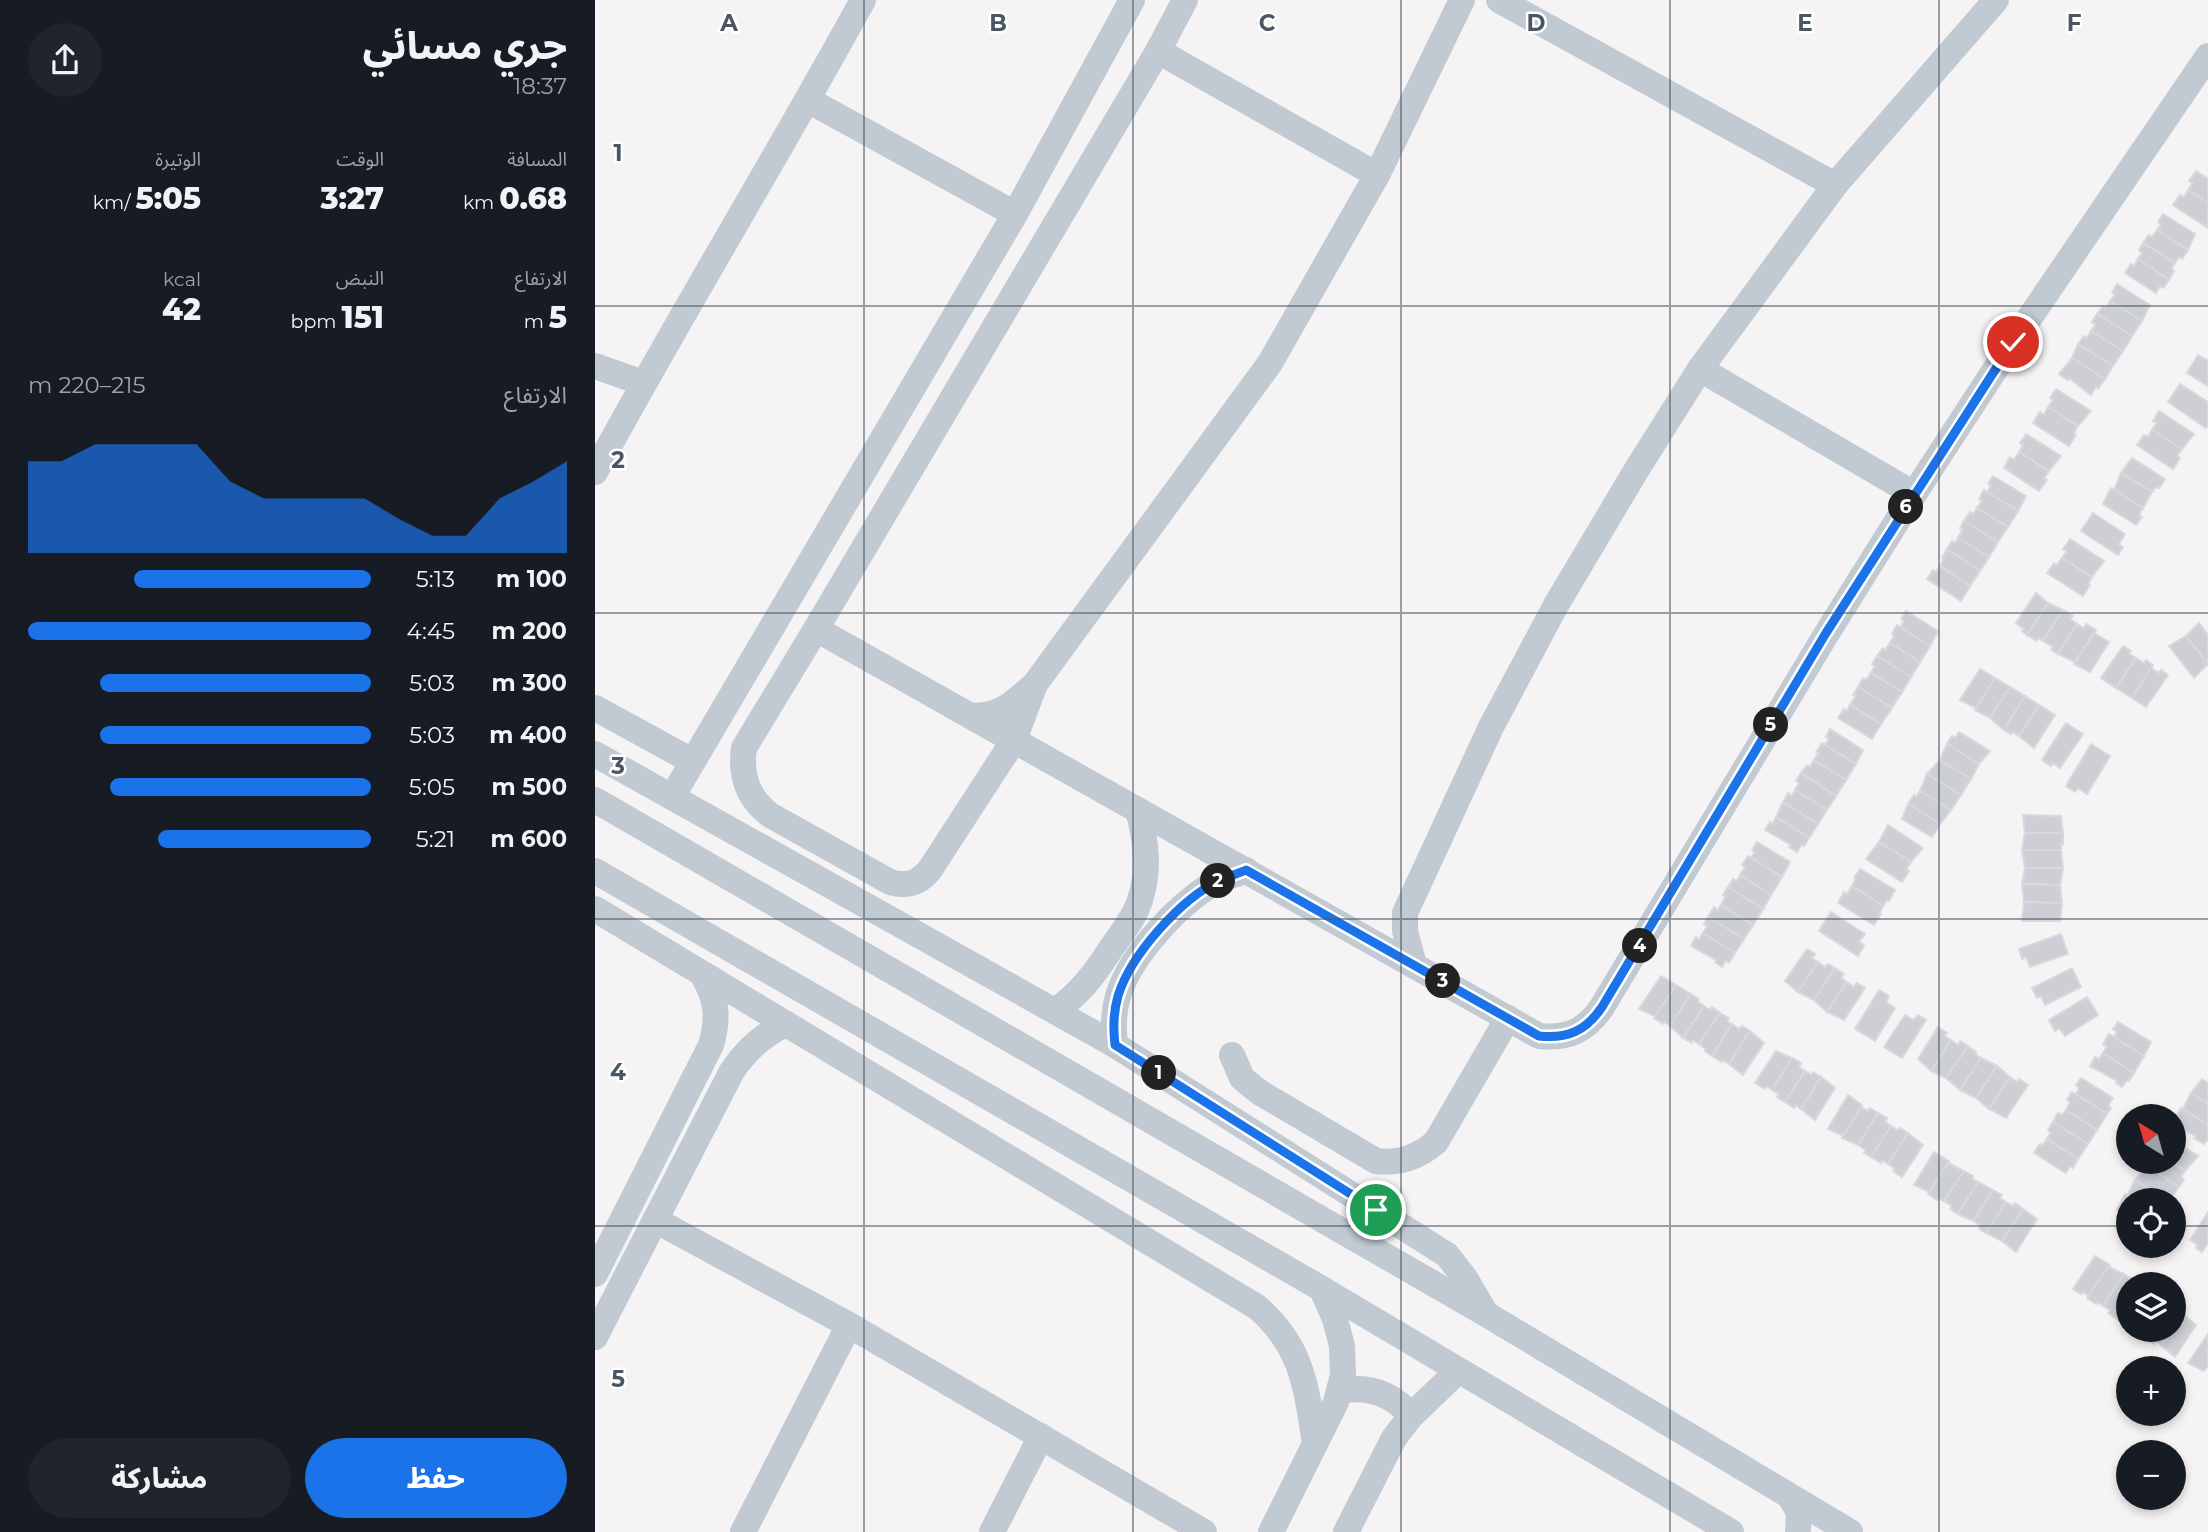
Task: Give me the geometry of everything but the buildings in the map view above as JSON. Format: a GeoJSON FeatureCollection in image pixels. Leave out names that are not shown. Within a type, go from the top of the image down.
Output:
{"type":"FeatureCollection","features":[{"type":"Feature","properties":{"kind":"street"},"geometry":{"type":"LineString","coordinates":[[595,472],[643,383],[808,100],[863,0]]}},
{"type":"Feature","properties":{"kind":"street"},"geometry":{"type":"LineString","coordinates":[[672,797],[1015,214],[1132,0]]}},
{"type":"Feature","properties":{"kind":"street"},"geometry":{"type":"LineString","coordinates":[[1035,684],[1014,740],[931,869],[921,879],[907,885],[898,885],[854,862],[762,809],[751,794],[743,771],[744,748],[1158,51],[1185,0]]}},
{"type":"Feature","properties":{"kind":"street"},"geometry":{"type":"LineString","coordinates":[[971,716],[990,715],[1008,707],[1035,684],[1270,363],[1377,175],[1462,0]]}},
{"type":"Feature","properties":{"kind":"street"},"geometry":{"type":"LineString","coordinates":[[1499,0],[1835,185]]}},
{"type":"Feature","properties":{"kind":"street"},"geometry":{"type":"LineString","coordinates":[[1368,939],[1405,913],[1491,727],[1556,605],[1700,369],[1835,185],[1996,0]]}},
{"type":"Feature","properties":{"kind":"street"},"geometry":{"type":"LineString","coordinates":[[1158,51],[1377,175]]}},
{"type":"Feature","properties":{"kind":"street"},"geometry":{"type":"LineString","coordinates":[[816,629],[1539,1036],[1554,1038],[1569,1035],[1594,1020],[1826,633],[1914,494],[2020,331],[2208,56]]}},
{"type":"Feature","properties":{"kind":"street"},"geometry":{"type":"LineString","coordinates":[[808,100],[1015,214]]}},
{"type":"Feature","properties":{"kind":"street"},"geometry":{"type":"LineString","coordinates":[[595,366],[643,383]]}},
{"type":"Feature","properties":{"kind":"street"},"geometry":{"type":"LineString","coordinates":[[1700,369],[1914,494]]}},
{"type":"Feature","properties":{"kind":"street"},"geometry":{"type":"LineString","coordinates":[[595,708],[692,761]]}},
{"type":"Feature","properties":{"kind":"street"},"geometry":{"type":"LineString","coordinates":[[595,754],[1115,1045],[1447,1255],[1465,1278],[1486,1314]]}},
{"type":"Feature","properties":{"kind":"street"},"geometry":{"type":"LineString","coordinates":[[595,800],[1186,1139],[1486,1314],[1850,1532]]}},
{"type":"Feature","properties":{"kind":"street"},"geometry":{"type":"LineString","coordinates":[[1055,1011],[1091,979],[1140,901],[1146,870],[1146,839],[1138,810]]}},
{"type":"Feature","properties":{"kind":"street"},"geometry":{"type":"LineString","coordinates":[[691,855],[712,819]]}},
{"type":"Feature","properties":{"kind":"street"},"geometry":{"type":"LineString","coordinates":[[1115,1045],[1114,1013],[1118,995],[1145,947],[1168,919],[1192,898],[1219,881],[1246,870]]}},
{"type":"Feature","properties":{"kind":"street"},"geometry":{"type":"LineString","coordinates":[[1315,1443],[1307,1388],[1296,1355],[1280,1329],[1257,1307],[596,910],[604,876],[1322,1289],[1731,1532]]}},
{"type":"Feature","properties":{"kind":"street"},"geometry":{"type":"LineString","coordinates":[[1140,901],[1168,919]]}},
{"type":"Feature","properties":{"kind":"street"},"geometry":{"type":"LineString","coordinates":[[1405,913],[1405,931],[1414,965]]}},
{"type":"Feature","properties":{"kind":"street"},"geometry":{"type":"LineString","coordinates":[[595,1273],[711,1045],[716,1008],[710,987],[702,974]]}},
{"type":"Feature","properties":{"kind":"street"},"geometry":{"type":"LineString","coordinates":[[1091,979],[1118,995]]}},
{"type":"Feature","properties":{"kind":"street"},"geometry":{"type":"LineString","coordinates":[[1232,1055],[1242,1078],[1259,1092],[1376,1161],[1399,1161],[1419,1154],[1436,1142],[1508,1018]]}},
{"type":"Feature","properties":{"kind":"street"},"geometry":{"type":"LineString","coordinates":[[595,1337],[741,1058],[762,1037],[786,1024]]}},
{"type":"Feature","properties":{"kind":"street"},"geometry":{"type":"LineString","coordinates":[[1162,1075],[1186,1139]]}},
{"type":"Feature","properties":{"kind":"street"},"geometry":{"type":"LineString","coordinates":[[655,1220],[849,1325],[1204,1532]]}},
{"type":"Feature","properties":{"kind":"street"},"geometry":{"type":"LineString","coordinates":[[1271,1532],[1336,1402],[1343,1375],[1342,1346],[1335,1319],[1322,1289]]}},
{"type":"Feature","properties":{"kind":"street"},"geometry":{"type":"LineString","coordinates":[[743,1532],[849,1325]]}},
{"type":"Feature","properties":{"kind":"street"},"geometry":{"type":"LineString","coordinates":[[1346,1532],[1394,1438],[1411,1416],[1458,1371]]}},
{"type":"Feature","properties":{"kind":"street"},"geometry":{"type":"LineString","coordinates":[[1339,1391],[1362,1388],[1373,1390],[1394,1399],[1411,1416]]}},
{"type":"Feature","properties":{"kind":"street"},"geometry":{"type":"LineString","coordinates":[[992,1532],[1041,1436]]}},
{"type":"Feature","properties":{"kind":"street"},"geometry":{"type":"LineString","coordinates":[[1790,1497],[1799,1512],[1798,1532]]}},
{"type":"Feature","properties":{"kind":"route"},"geometry":{"type":"LineString","coordinates":[[1376,1210],[1115,1045],[1113,1029],[1118,995],[1145,947],[1168,919],[1192,898],[1219,881],[1246,870],[1539,1036],[1554,1038],[1582,1029],[1594,1020],[1826,633],[2013,342]]}}]}
